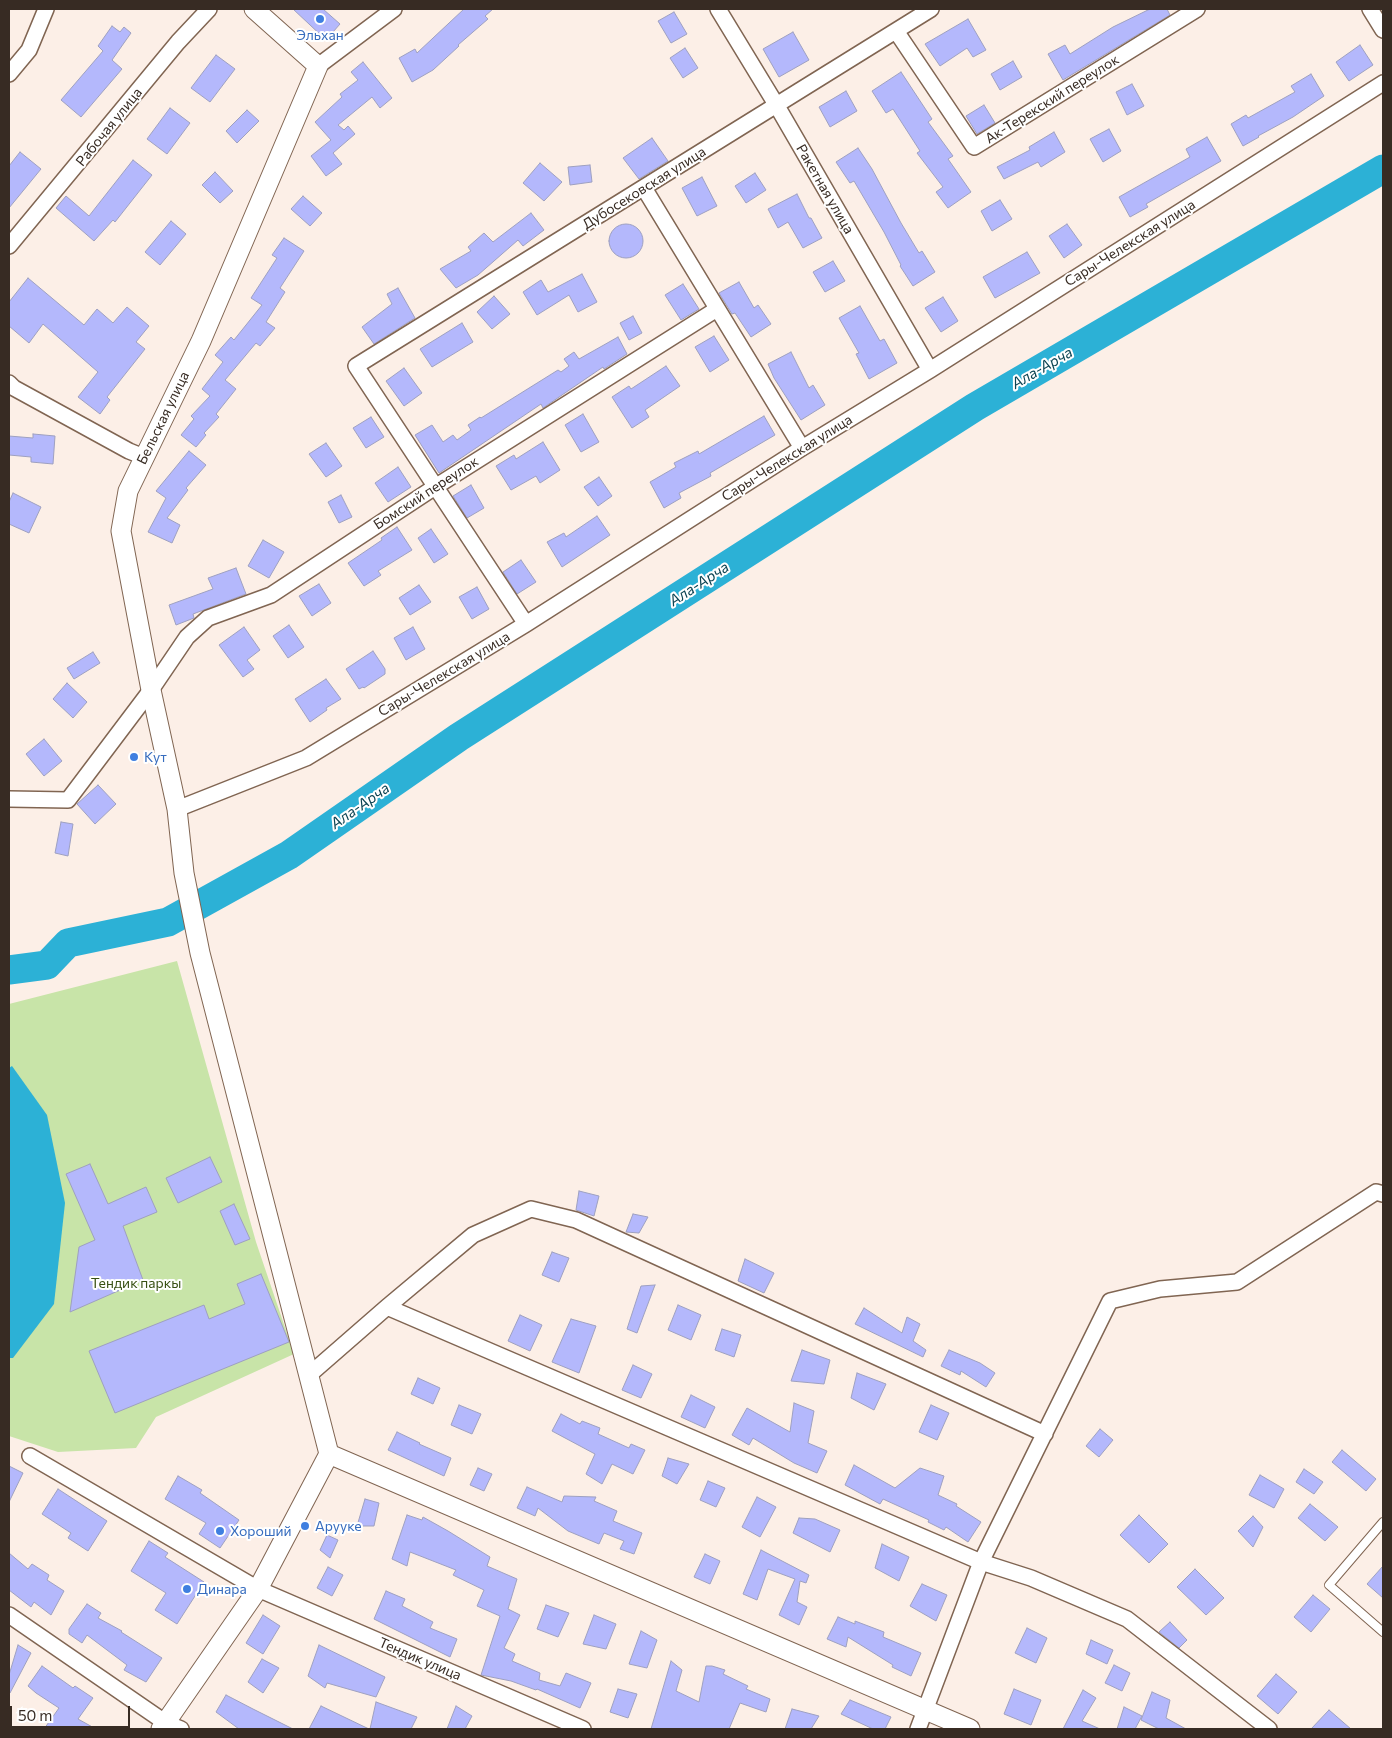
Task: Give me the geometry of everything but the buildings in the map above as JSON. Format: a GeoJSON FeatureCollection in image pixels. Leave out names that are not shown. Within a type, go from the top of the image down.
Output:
{"type":"FeatureCollection","features":[{"type":"Feature","properties":{"kind":"street"},"geometry":{"type":"LineString","coordinates":[[9,74],[29,50],[46,9]]}},
{"type":"Feature","properties":{"kind":"street","name":"Рабочая улица"},"geometry":{"type":"LineString","coordinates":[[9,246],[178,42],[209,9]]}},
{"type":"Feature","properties":{"kind":"street"},"geometry":{"type":"LineString","coordinates":[[263,13],[318,66],[394,9]]}},
{"type":"Feature","properties":{"kind":"street","name":"Ракетная улица"},"geometry":{"type":"LineString","coordinates":[[718,9],[930,370]]}},
{"type":"Feature","properties":{"kind":"street","name":"Дубосековская улица"},"geometry":{"type":"LineString","coordinates":[[435,487],[356,366],[931,9]]}},
{"type":"Feature","properties":{"kind":"street","name":"Ак-Терекский переулок"},"geometry":{"type":"LineString","coordinates":[[896,31],[974,147],[1197,9]]}},
{"type":"Feature","properties":{"kind":"street"},"geometry":{"type":"LineString","coordinates":[[1370,9],[1383,30]]}},
{"type":"Feature","properties":{"kind":"street","name":"Бельская улица"},"geometry":{"type":"LineString","coordinates":[[318,66],[200,341],[128,491],[121,530],[177,809],[184,872],[200,953],[329,1454]]}},
{"type":"Feature","properties":{"kind":"street","name":"Сары-Челекская улица"},"geometry":{"type":"LineString","coordinates":[[177,809],[306,758],[526,624],[1383,83]]}},
{"type":"Feature","properties":{"kind":"street"},"geometry":{"type":"LineString","coordinates":[[644,188],[802,448]]}},
{"type":"Feature","properties":{"kind":"street","name":"Бомский переулок"},"geometry":{"type":"LineString","coordinates":[[9,799],[68,800],[152,690],[187,637],[208,618],[271,595],[435,487],[717,309]]}},
{"type":"Feature","properties":{"kind":"street"},"geometry":{"type":"LineString","coordinates":[[10,389],[144,457]]}},
{"type":"Feature","properties":{"kind":"street"},"geometry":{"type":"LineString","coordinates":[[435,487],[526,624]]}},
{"type":"Feature","properties":{"kind":"street"},"geometry":{"type":"LineString","coordinates":[[918,1729],[981,1562],[1110,1301],[1160,1290],[1237,1282],[1376,1192],[1383,1194]]}},
{"type":"Feature","properties":{"kind":"street"},"geometry":{"type":"LineString","coordinates":[[309,1376],[473,1235],[531,1209],[576,1220],[1044,1434]]}},
{"type":"Feature","properties":{"kind":"street"},"geometry":{"type":"LineString","coordinates":[[387,1307],[981,1562],[1032,1578],[1127,1619],[1269,1729]]}},
{"type":"Feature","properties":{"kind":"street"},"geometry":{"type":"LineString","coordinates":[[9,1615],[169,1727],[258,1589],[329,1454],[970,1729]]}},
{"type":"Feature","properties":{"kind":"street","name":"Тендик улица"},"geometry":{"type":"LineString","coordinates":[[30,1456],[258,1589],[583,1729]]}},
{"type":"Feature","properties":{"kind":"lane"},"geometry":{"type":"LineString","coordinates":[[1383,1524],[1329,1585],[1383,1632]]}},
{"type":"Feature","properties":{"kind":"green space","name":"Тендик паркы"},"geometry":{"type":"Polygon","coordinates":[[[177,961],[256,1242],[294,1354],[156,1417],[136,1448],[58,1452],[9,1436],[9,1004],[177,961]]]}},
{"type":"Feature","properties":{"kind":"water"},"geometry":{"type":"Polygon","coordinates":[[[12,1066],[47,1115],[65,1203],[54,1304],[13,1358],[9,1358],[9,1068],[12,1066]]]}},
{"type":"Feature","properties":{"kind":"waterway","name":"Ала-Арча"},"geometry":{"type":"LineString","coordinates":[[9,970],[47,965],[68,943],[168,922],[289,855],[459,737],[975,407],[1383,169]]}},
{"type":"Feature","properties":{"kind":"place","name":"Эльхан"},"geometry":{"type":"Point","coordinates":[320,19]}},
{"type":"Feature","properties":{"kind":"place","name":"Кут"},"geometry":{"type":"Point","coordinates":[134,757]}},
{"type":"Feature","properties":{"kind":"place","name":"Арууке"},"geometry":{"type":"Point","coordinates":[305,1526]}},
{"type":"Feature","properties":{"kind":"place","name":"Хороший"},"geometry":{"type":"Point","coordinates":[220,1531]}},
{"type":"Feature","properties":{"kind":"place","name":"Динара"},"geometry":{"type":"Point","coordinates":[187,1589]}}]}
